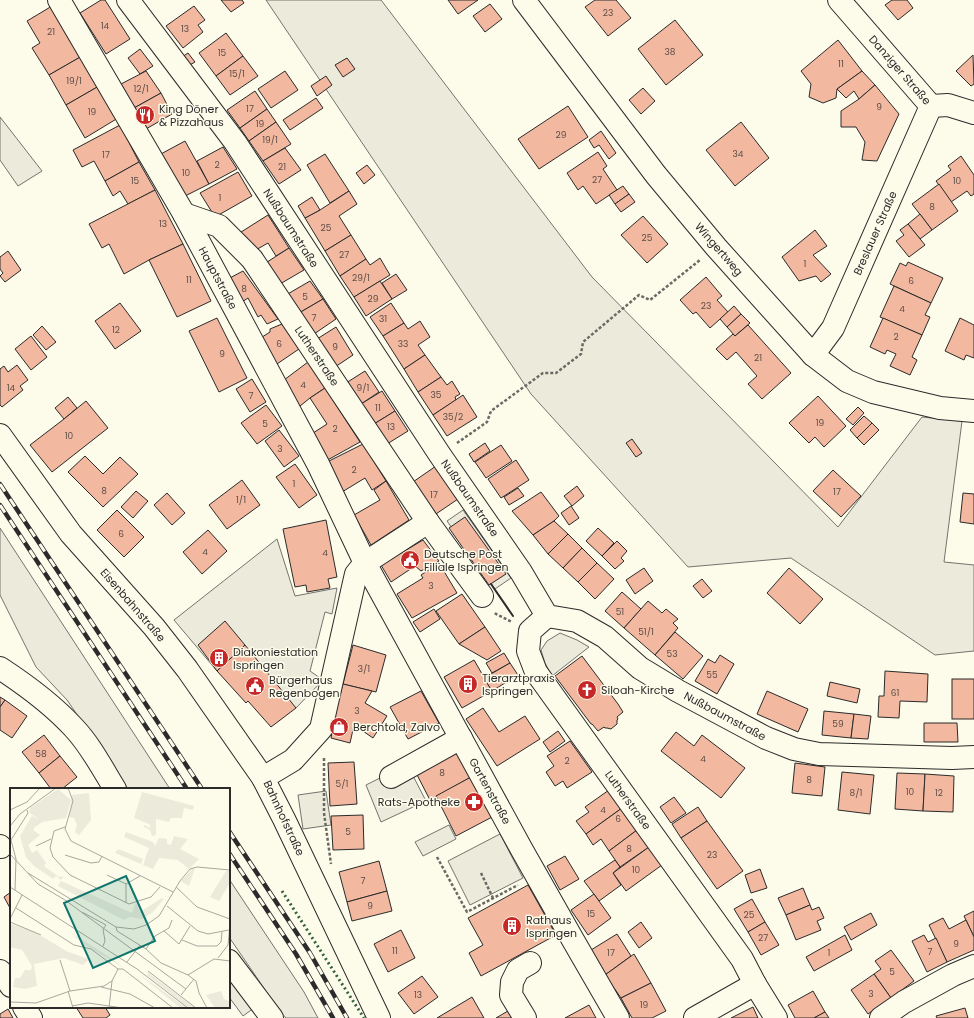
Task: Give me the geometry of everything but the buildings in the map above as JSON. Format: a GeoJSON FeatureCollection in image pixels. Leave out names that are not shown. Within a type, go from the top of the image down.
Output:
{"type":"FeatureCollection","features":[{"type":"Feature","properties":{"kind":"street","name":"Hauptstraße"},"geometry":{"type":"LineString","coordinates":[[59,0],[184,214],[318,464],[365,563]]}},
{"type":"Feature","properties":{"kind":"street","name":"Nußbaumstraße"},"geometry":{"type":"LineString","coordinates":[[128,0],[235,142],[440,455],[521,572],[548,616],[577,621],[605,636],[640,668],[678,691],[766,738],[794,749],[819,754],[952,758],[974,757]]}},
{"type":"Feature","properties":{"kind":"street","name":"Wingertweg"},"geometry":{"type":"LineString","coordinates":[[526,0],[656,175],[716,246],[813,355],[847,381],[873,392],[940,408],[974,411]]}},
{"type":"Feature","properties":{"kind":"street","name":"Danziger Straße"},"geometry":{"type":"LineString","coordinates":[[839,0],[931,106],[948,105],[974,113]]}},
{"type":"Feature","properties":{"kind":"street","name":"Breslauer Straße"},"geometry":{"type":"LineString","coordinates":[[813,355],[833,328],[931,106]]}},
{"type":"Feature","properties":{"kind":"street","name":"Lutherstraße"},"geometry":{"type":"LineString","coordinates":[[184,214],[219,226],[252,259],[428,522],[482,596]]}},
{"type":"Feature","properties":{"kind":"street","name":"Eisenbahnstraße"},"geometry":{"type":"LineString","coordinates":[[0,436],[71,534],[154,627],[187,669],[263,778]]}},
{"type":"Feature","properties":{"kind":"street"},"geometry":{"type":"LineString","coordinates":[[365,563],[428,522]]}},
{"type":"Feature","properties":{"kind":"street","name":"Bahnhofstraße"},"geometry":{"type":"LineString","coordinates":[[365,563],[356,574],[321,729],[293,760],[263,778],[379,1018]]}},
{"type":"Feature","properties":{"kind":"street","name":"Gartenstraße"},"geometry":{"type":"LineString","coordinates":[[365,563],[536,876],[618,1018]]}},
{"type":"Feature","properties":{"kind":"street","name":"Lutherstraße"},"geometry":{"type":"LineString","coordinates":[[548,616],[530,631],[528,652],[536,672],[738,953],[776,1018]]}},
{"type":"Feature","properties":{"kind":"street"},"geometry":{"type":"LineString","coordinates":[[0,668],[48,703],[74,728],[95,755],[113,786]]}},
{"type":"Feature","properties":{"kind":"street"},"geometry":{"type":"LineString","coordinates":[[391,777],[461,738]]}},
{"type":"Feature","properties":{"kind":"street"},"geometry":{"type":"LineString","coordinates":[[230,963],[272,1018]]}},
{"type":"Feature","properties":{"kind":"street"},"geometry":{"type":"LineString","coordinates":[[525,1018],[511,995],[512,982],[518,970],[530,963]]}},
{"type":"Feature","properties":{"kind":"street"},"geometry":{"type":"LineString","coordinates":[[882,1018],[904,1002],[974,966]]}},
{"type":"Feature","properties":{"kind":"street"},"geometry":{"type":"LineString","coordinates":[[0,971],[10,984]]}},
{"type":"Feature","properties":{"kind":"street"},"geometry":{"type":"LineString","coordinates":[[695,1018],[755,984]]}},
{"type":"Feature","properties":{"kind":"street"},"geometry":{"type":"LineString","coordinates":[[25,1008],[30,1018]]}},
{"type":"Feature","properties":{"kind":"path"},"geometry":{"type":"LineString","coordinates":[[452,447],[487,422],[491,411],[502,402],[543,373],[556,373],[581,354],[583,342],[639,295],[650,300],[701,260]]}},
{"type":"Feature","properties":{"kind":"path"},"geometry":{"type":"LineString","coordinates":[[496,614],[515,624]]}},
{"type":"Feature","properties":{"kind":"path"},"geometry":{"type":"LineString","coordinates":[[314,884],[331,867],[324,813],[324,744],[318,732]]}},
{"type":"Feature","properties":{"kind":"path"},"geometry":{"type":"LineString","coordinates":[[437,857],[466,912],[536,876]]}},
{"type":"Feature","properties":{"kind":"path"},"geometry":{"type":"LineString","coordinates":[[480,873],[493,898]]}},
{"type":"Feature","properties":{"kind":"shaded area"},"geometry":{"type":"Polygon","coordinates":[[[266,0],[381,0],[592,277],[838,527],[922,417],[962,421],[944,562],[974,565],[974,651],[935,655],[791,558],[688,567],[531,394],[266,0]]]}},
{"type":"Feature","properties":{"kind":"shaded area"},"geometry":{"type":"Polygon","coordinates":[[[0,117],[42,171],[18,186],[0,160],[0,117]]]}},
{"type":"Feature","properties":{"kind":"shaded area"},"geometry":{"type":"Polygon","coordinates":[[[463,510],[511,578],[495,589],[447,521],[463,510]]]}},
{"type":"Feature","properties":{"kind":"shaded area"},"geometry":{"type":"Polygon","coordinates":[[[0,528],[169,788],[127,788],[67,700],[36,667],[0,595],[0,528]]]}},
{"type":"Feature","properties":{"kind":"shaded area"},"geometry":{"type":"Polygon","coordinates":[[[277,539],[295,596],[337,588],[332,614],[325,612],[310,671],[323,680],[296,708],[217,671],[174,620],[277,539]]]}},
{"type":"Feature","properties":{"kind":"shaded area"},"geometry":{"type":"Polygon","coordinates":[[[560,633],[589,647],[552,676],[545,663],[541,650],[547,641],[560,633]]]}},
{"type":"Feature","properties":{"kind":"shaded area"},"geometry":{"type":"Polygon","coordinates":[[[411,772],[426,801],[381,822],[366,785],[382,777],[411,772]]]}},
{"type":"Feature","properties":{"kind":"shaded area"},"geometry":{"type":"Polygon","coordinates":[[[326,791],[331,825],[303,829],[298,795],[326,791]]]}},
{"type":"Feature","properties":{"kind":"shaded area"},"geometry":{"type":"Polygon","coordinates":[[[449,825],[456,839],[423,856],[415,842],[449,825]]]}},
{"type":"Feature","properties":{"kind":"shaded area"},"geometry":{"type":"Polygon","coordinates":[[[500,834],[523,878],[470,905],[448,861],[500,834]]]}},
{"type":"Feature","properties":{"kind":"shaded area"},"geometry":{"type":"Polygon","coordinates":[[[230,881],[304,992],[318,1018],[286,1018],[230,938],[230,881]]]}},
{"type":"Feature","properties":{"kind":"shaded area"},"geometry":{"type":"Polygon","coordinates":[[[230,976],[254,1008],[243,1016],[230,998],[230,976]]]}},
{"type":"Feature","properties":{"kind":"railway"},"geometry":{"type":"LineString","coordinates":[[0,484],[201,788]]}},
{"type":"Feature","properties":{"kind":"railway"},"geometry":{"type":"LineString","coordinates":[[0,505],[186,788]]}},
{"type":"Feature","properties":{"kind":"railway"},"geometry":{"type":"LineString","coordinates":[[230,833],[310,953],[347,1018]]}},
{"type":"Feature","properties":{"kind":"railway"},"geometry":{"type":"LineString","coordinates":[[230,855],[296,954],[333,1018]]}},
{"type":"Feature","properties":{"kind":"hedge"},"geometry":{"type":"LineString","coordinates":[[282,891],[364,1018]]}},
{"type":"Feature","properties":{"kind":"wall"},"geometry":{"type":"LineString","coordinates":[[491,584],[513,616]]}},
{"type":"Feature","properties":{"kind":"place","name":"King Döner & Pizzahaus"},"geometry":{"type":"Point","coordinates":[145,115]}},
{"type":"Feature","properties":{"kind":"place","name":"Deutsche Post Filiale Ispringen"},"geometry":{"type":"Point","coordinates":[410,560]}},
{"type":"Feature","properties":{"kind":"place","name":"Diakoniestation Ispringen"},"geometry":{"type":"Point","coordinates":[219,658]}},
{"type":"Feature","properties":{"kind":"place","name":"Tierarztpraxis Ispringen"},"geometry":{"type":"Point","coordinates":[468,684]}},
{"type":"Feature","properties":{"kind":"place","name":"Bürgerhaus Regenbogen"},"geometry":{"type":"Point","coordinates":[255,686]}},
{"type":"Feature","properties":{"kind":"place","name":"Siloah-Kirche"},"geometry":{"type":"Point","coordinates":[587,690]}},
{"type":"Feature","properties":{"kind":"place","name":"Berchtold, Zalvo"},"geometry":{"type":"Point","coordinates":[339,727]}},
{"type":"Feature","properties":{"kind":"place","name":"Rats-Apotheke"},"geometry":{"type":"Point","coordinates":[474,802]}},
{"type":"Feature","properties":{"kind":"place","name":"Rathaus Ispringen"},"geometry":{"type":"Point","coordinates":[512,926]}}]}
